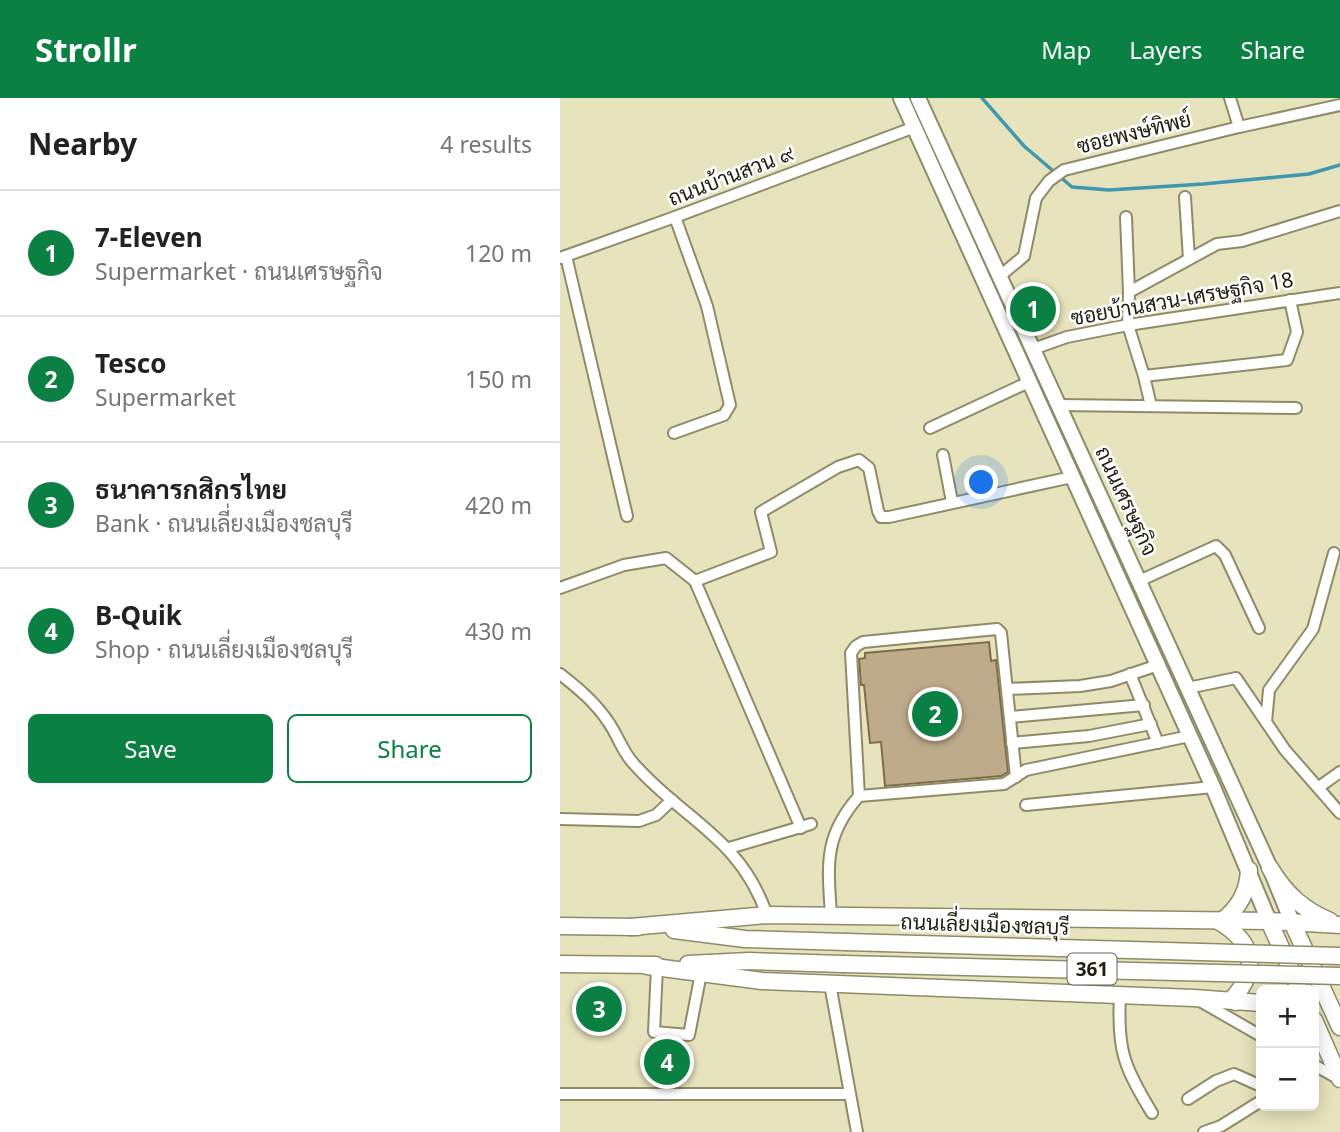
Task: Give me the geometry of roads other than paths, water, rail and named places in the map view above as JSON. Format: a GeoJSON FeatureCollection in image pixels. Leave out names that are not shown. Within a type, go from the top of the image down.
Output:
{"type":"FeatureCollection","features":[{"type":"Feature","properties":{"kind":"highway"},"geometry":{"type":"LineString","coordinates":[[1270,868],[1286,892],[1297,902],[1320,917],[1340,925]]}},
{"type":"Feature","properties":{"kind":"highway"},"geometry":{"type":"LineString","coordinates":[[1249,870],[1242,900],[1220,922],[1242,939],[1250,965],[1247,979],[1231,1000],[1256,1009]]}},
{"type":"Feature","properties":{"kind":"highway","name":"ถนนเลี่ยงเมืองชลบุรี"},"geometry":{"type":"LineString","coordinates":[[560,926],[630,926],[767,915],[1269,921],[1340,925]]}},
{"type":"Feature","properties":{"kind":"highway"},"geometry":{"type":"LineString","coordinates":[[1269,921],[1298,985]]}},
{"type":"Feature","properties":{"kind":"highway"},"geometry":{"type":"LineString","coordinates":[[1292,922],[1336,1009],[1340,1027]]}},
{"type":"Feature","properties":{"kind":"highway","name":"ถนนเลี่ยงเมืองชลบุรี"},"geometry":{"type":"LineString","coordinates":[[630,926],[745,939],[1340,956]]}},
{"type":"Feature","properties":{"kind":"highway","name":"ถนนเลี่ยงเมืองชลบุรี"},"geometry":{"type":"LineString","coordinates":[[652,967],[749,961],[1340,976]]}},
{"type":"Feature","properties":{"kind":"highway","name":"ถนนเลี่ยงเมืองชลบุรี"},"geometry":{"type":"LineString","coordinates":[[560,964],[652,967],[762,981],[1256,1002]]}},
{"type":"Feature","properties":{"kind":"highway"},"geometry":{"type":"LineString","coordinates":[[1319,1032],[1340,1079]]}},
{"type":"Feature","properties":{"kind":"highway"},"geometry":{"type":"LineString","coordinates":[[1319,1045],[1329,1055]]}},
{"type":"Feature","properties":{"kind":"main road","name":"ถนนเศรษฐกิจ"},"geometry":{"type":"LineString","coordinates":[[901,98],[921,124],[1000,276],[1270,868],[1292,922]]}},
{"type":"Feature","properties":{"kind":"main road","name":"ถนนเศรษฐกิจ"},"geometry":{"type":"LineString","coordinates":[[918,98],[921,124],[1029,382],[1213,787],[1269,921]]}},
{"type":"Feature","properties":{"kind":"main road"},"geometry":{"type":"LineString","coordinates":[[1123,589],[1139,581]]}},
{"type":"Feature","properties":{"kind":"street"},"geometry":{"type":"LineString","coordinates":[[1230,98],[1239,127]]}},
{"type":"Feature","properties":{"kind":"street","name":"ซอยพงษ์ทิพย์"},"geometry":{"type":"LineString","coordinates":[[1000,276],[1024,256],[1036,198],[1049,181],[1064,170],[1340,104]]}},
{"type":"Feature","properties":{"kind":"street","name":"ถนนบ้านสวน ๙"},"geometry":{"type":"LineString","coordinates":[[563,257],[921,124]]}},
{"type":"Feature","properties":{"kind":"street"},"geometry":{"type":"LineString","coordinates":[[1185,197],[1189,259]]}},
{"type":"Feature","properties":{"kind":"street"},"geometry":{"type":"LineString","coordinates":[[1129,292],[1217,244],[1242,242],[1340,211]]}},
{"type":"Feature","properties":{"kind":"street"},"geometry":{"type":"LineString","coordinates":[[674,433],[724,415],[730,405],[707,306],[675,217]]}},
{"type":"Feature","properties":{"kind":"street"},"geometry":{"type":"LineString","coordinates":[[1126,217],[1128,325],[1151,406]]}},
{"type":"Feature","properties":{"kind":"street"},"geometry":{"type":"LineString","coordinates":[[563,257],[627,516]]}},
{"type":"Feature","properties":{"kind":"street","name":"ซอยบ้านสวน-เศรษฐกิจ 18"},"geometry":{"type":"LineString","coordinates":[[1033,349],[1067,337],[1128,325],[1340,293]]}},
{"type":"Feature","properties":{"kind":"street"},"geometry":{"type":"LineString","coordinates":[[1144,376],[1287,360],[1297,332],[1290,300]]}},
{"type":"Feature","properties":{"kind":"street"},"geometry":{"type":"LineString","coordinates":[[930,428],[1029,382]]}},
{"type":"Feature","properties":{"kind":"street"},"geometry":{"type":"LineString","coordinates":[[1059,405],[1296,408]]}},
{"type":"Feature","properties":{"kind":"street"},"geometry":{"type":"LineString","coordinates":[[943,455],[952,502]]}},
{"type":"Feature","properties":{"kind":"street"},"geometry":{"type":"LineString","coordinates":[[695,582],[771,552],[761,512],[838,467],[859,460],[869,468],[877,511],[881,517],[1072,477]]}},
{"type":"Feature","properties":{"kind":"street"},"geometry":{"type":"LineString","coordinates":[[1139,581],[1216,546],[1225,555],[1259,628]]}},
{"type":"Feature","properties":{"kind":"street"},"geometry":{"type":"LineString","coordinates":[[1266,722],[1269,690],[1312,629],[1334,553]]}},
{"type":"Feature","properties":{"kind":"street"},"geometry":{"type":"LineString","coordinates":[[560,588],[624,565],[666,558],[695,582],[806,826],[729,848]]}},
{"type":"Feature","properties":{"kind":"street"},"geometry":{"type":"LineString","coordinates":[[859,796],[851,653],[863,642],[997,629],[1001,633],[1016,777]]}},
{"type":"Feature","properties":{"kind":"street"},"geometry":{"type":"LineString","coordinates":[[1007,689],[1080,686],[1111,681],[1157,665]]}},
{"type":"Feature","properties":{"kind":"street"},"geometry":{"type":"LineString","coordinates":[[560,674],[583,692],[608,721],[632,762],[729,848],[762,899],[767,915]]}},
{"type":"Feature","properties":{"kind":"street"},"geometry":{"type":"LineString","coordinates":[[1130,674],[1158,743]]}},
{"type":"Feature","properties":{"kind":"street"},"geometry":{"type":"LineString","coordinates":[[1188,688],[1236,678],[1285,750],[1340,813]]}},
{"type":"Feature","properties":{"kind":"street"},"geometry":{"type":"LineString","coordinates":[[1010,717],[1144,705]]}},
{"type":"Feature","properties":{"kind":"street"},"geometry":{"type":"LineString","coordinates":[[1013,743],[1089,736],[1152,724]]}},
{"type":"Feature","properties":{"kind":"street"},"geometry":{"type":"LineString","coordinates":[[831,916],[828,860],[830,848],[850,806],[859,796],[1004,784],[1026,770],[1190,736]]}},
{"type":"Feature","properties":{"kind":"street"},"geometry":{"type":"LineString","coordinates":[[1319,787],[1340,772]]}},
{"type":"Feature","properties":{"kind":"street"},"geometry":{"type":"LineString","coordinates":[[1026,805],[1213,787]]}},
{"type":"Feature","properties":{"kind":"street"},"geometry":{"type":"LineString","coordinates":[[560,819],[639,821],[656,815],[672,800]]}},
{"type":"Feature","properties":{"kind":"street"},"geometry":{"type":"LineString","coordinates":[[652,967],[654,1032],[689,1035],[701,973]]}},
{"type":"Feature","properties":{"kind":"street"},"geometry":{"type":"LineString","coordinates":[[830,984],[857,1132]]}},
{"type":"Feature","properties":{"kind":"street"},"geometry":{"type":"LineString","coordinates":[[1120,996],[1119,1039],[1126,1068],[1152,1113]]}},
{"type":"Feature","properties":{"kind":"street"},"geometry":{"type":"LineString","coordinates":[[1194,998],[1256,1033]]}},
{"type":"Feature","properties":{"kind":"street"},"geometry":{"type":"LineString","coordinates":[[1319,1068],[1340,1079]]}},
{"type":"Feature","properties":{"kind":"street"},"geometry":{"type":"LineString","coordinates":[[1188,1099],[1234,1074],[1256,1084]]}},
{"type":"Feature","properties":{"kind":"street"},"geometry":{"type":"LineString","coordinates":[[560,1094],[849,1094]]}},
{"type":"Feature","properties":{"kind":"street"},"geometry":{"type":"LineString","coordinates":[[1205,1132],[1221,1126],[1256,1104]]}},
{"type":"Feature","properties":{"kind":"waterway"},"geometry":{"type":"LineString","coordinates":[[982,98],[1024,146],[1072,187],[1109,190],[1203,184],[1309,174],[1340,165]]}},
{"type":"Feature","properties":{"kind":"place","name":"7-Eleven"},"geometry":{"type":"Point","coordinates":[1033,309]}},
{"type":"Feature","properties":{"kind":"place","name":"Tesco"},"geometry":{"type":"Point","coordinates":[935,714]}},
{"type":"Feature","properties":{"kind":"place","name":"ธนาคารกสิกรไทย"},"geometry":{"type":"Point","coordinates":[599,1009]}},
{"type":"Feature","properties":{"kind":"place","name":"B-Quik"},"geometry":{"type":"Point","coordinates":[667,1062]}}]}
